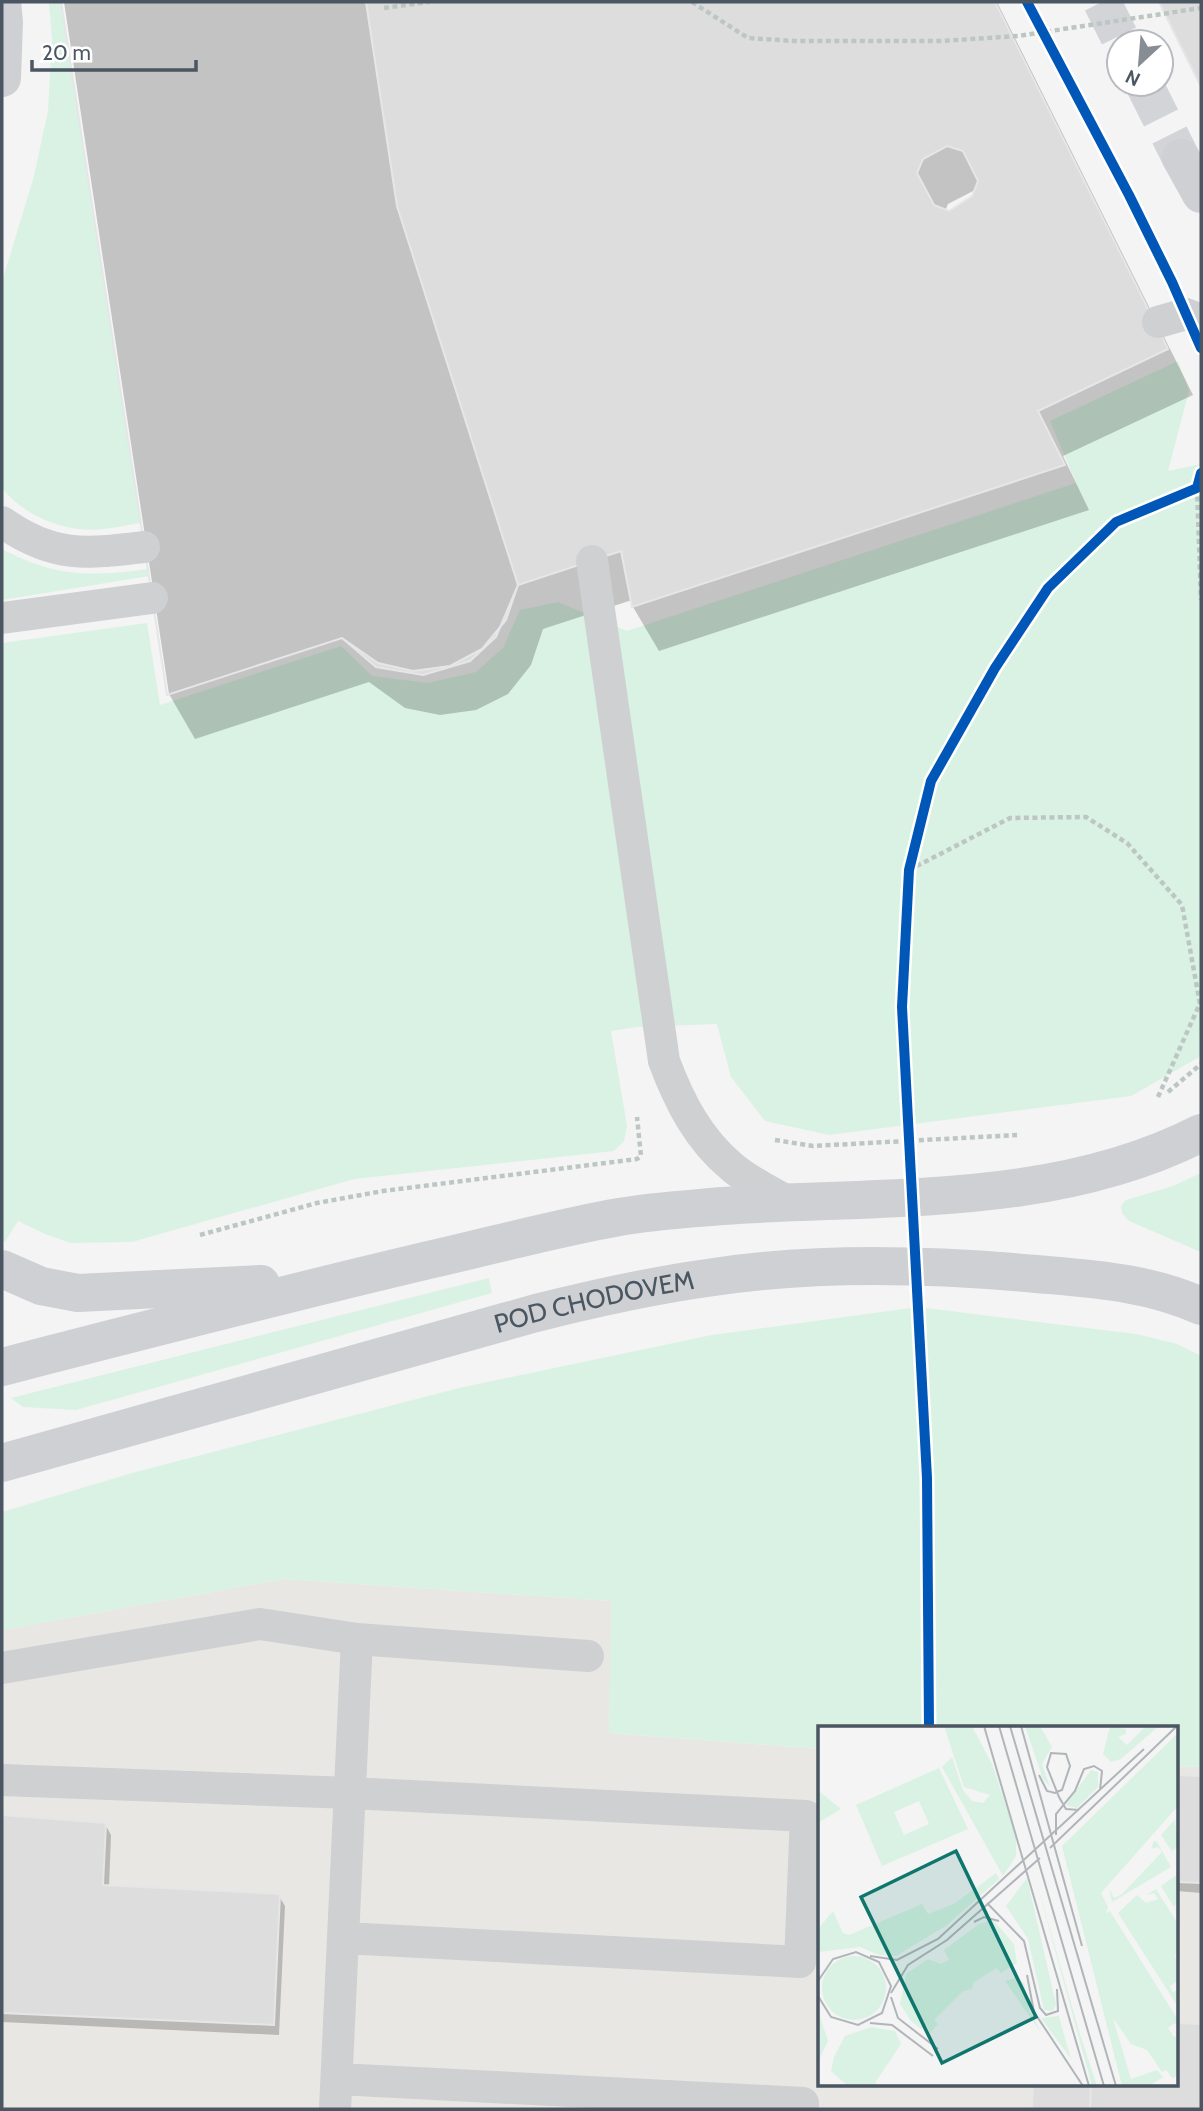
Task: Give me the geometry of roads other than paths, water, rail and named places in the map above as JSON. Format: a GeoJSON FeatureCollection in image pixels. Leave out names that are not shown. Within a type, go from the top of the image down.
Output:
{"type":"FeatureCollection","features":[{"type":"Feature","properties":{"kind":"main road"},"geometry":{"type":"LineString","coordinates":[[2,2],[2,78]]}},
{"type":"Feature","properties":{"kind":"main road"},"geometry":{"type":"LineString","coordinates":[[1181,158],[1201,194]]}},
{"type":"Feature","properties":{"kind":"main road"},"geometry":{"type":"LineString","coordinates":[[2,1367],[346,1279],[621,1217],[788,1202],[940,1196],[1044,1184],[1069,1180],[1140,1159],[1176,1146],[1201,1133]]}},
{"type":"Feature","properties":{"kind":"main road","name":"POD CHODOVEM"},"geometry":{"type":"LineString","coordinates":[[2,1463],[536,1313],[619,1293],[709,1277],[800,1268],[888,1267],[1005,1271],[1147,1286],[1201,1306]]}},
{"type":"Feature","properties":{"kind":"main road"},"geometry":{"type":"LineString","coordinates":[[2,1269],[41,1286],[78,1293],[346,1279]]}},
{"type":"Feature","properties":{"kind":"lane"},"geometry":{"type":"LineString","coordinates":[[1158,322],[1186,314],[1201,320]]}},
{"type":"Feature","properties":{"kind":"lane"},"geometry":{"type":"LineString","coordinates":[[2,522],[24,538],[61,551],[90,554],[144,547]]}},
{"type":"Feature","properties":{"kind":"lane"},"geometry":{"type":"LineString","coordinates":[[592,561],[664,1061],[678,1097],[703,1138],[732,1168],[788,1202]]}},
{"type":"Feature","properties":{"kind":"lane"},"geometry":{"type":"LineString","coordinates":[[2,618],[152,598]]}},
{"type":"Feature","properties":{"kind":"lane"},"geometry":{"type":"LineString","coordinates":[[2,1668],[260,1624],[357,1639],[588,1656]]}},
{"type":"Feature","properties":{"kind":"lane"},"geometry":{"type":"LineString","coordinates":[[357,1639],[337,2094],[803,2103],[803,2109]]}},
{"type":"Feature","properties":{"kind":"lane"},"geometry":{"type":"LineString","coordinates":[[2,1780],[350,1793],[806,1816],[800,1962],[344,1938]]}},
{"type":"Feature","properties":{"kind":"tunnel"},"geometry":{"type":"LineString","coordinates":[[1102,2],[1115,28]]}},
{"type":"Feature","properties":{"kind":"tunnel"},"geometry":{"type":"LineString","coordinates":[[1151,98],[1181,158]]}}]}
